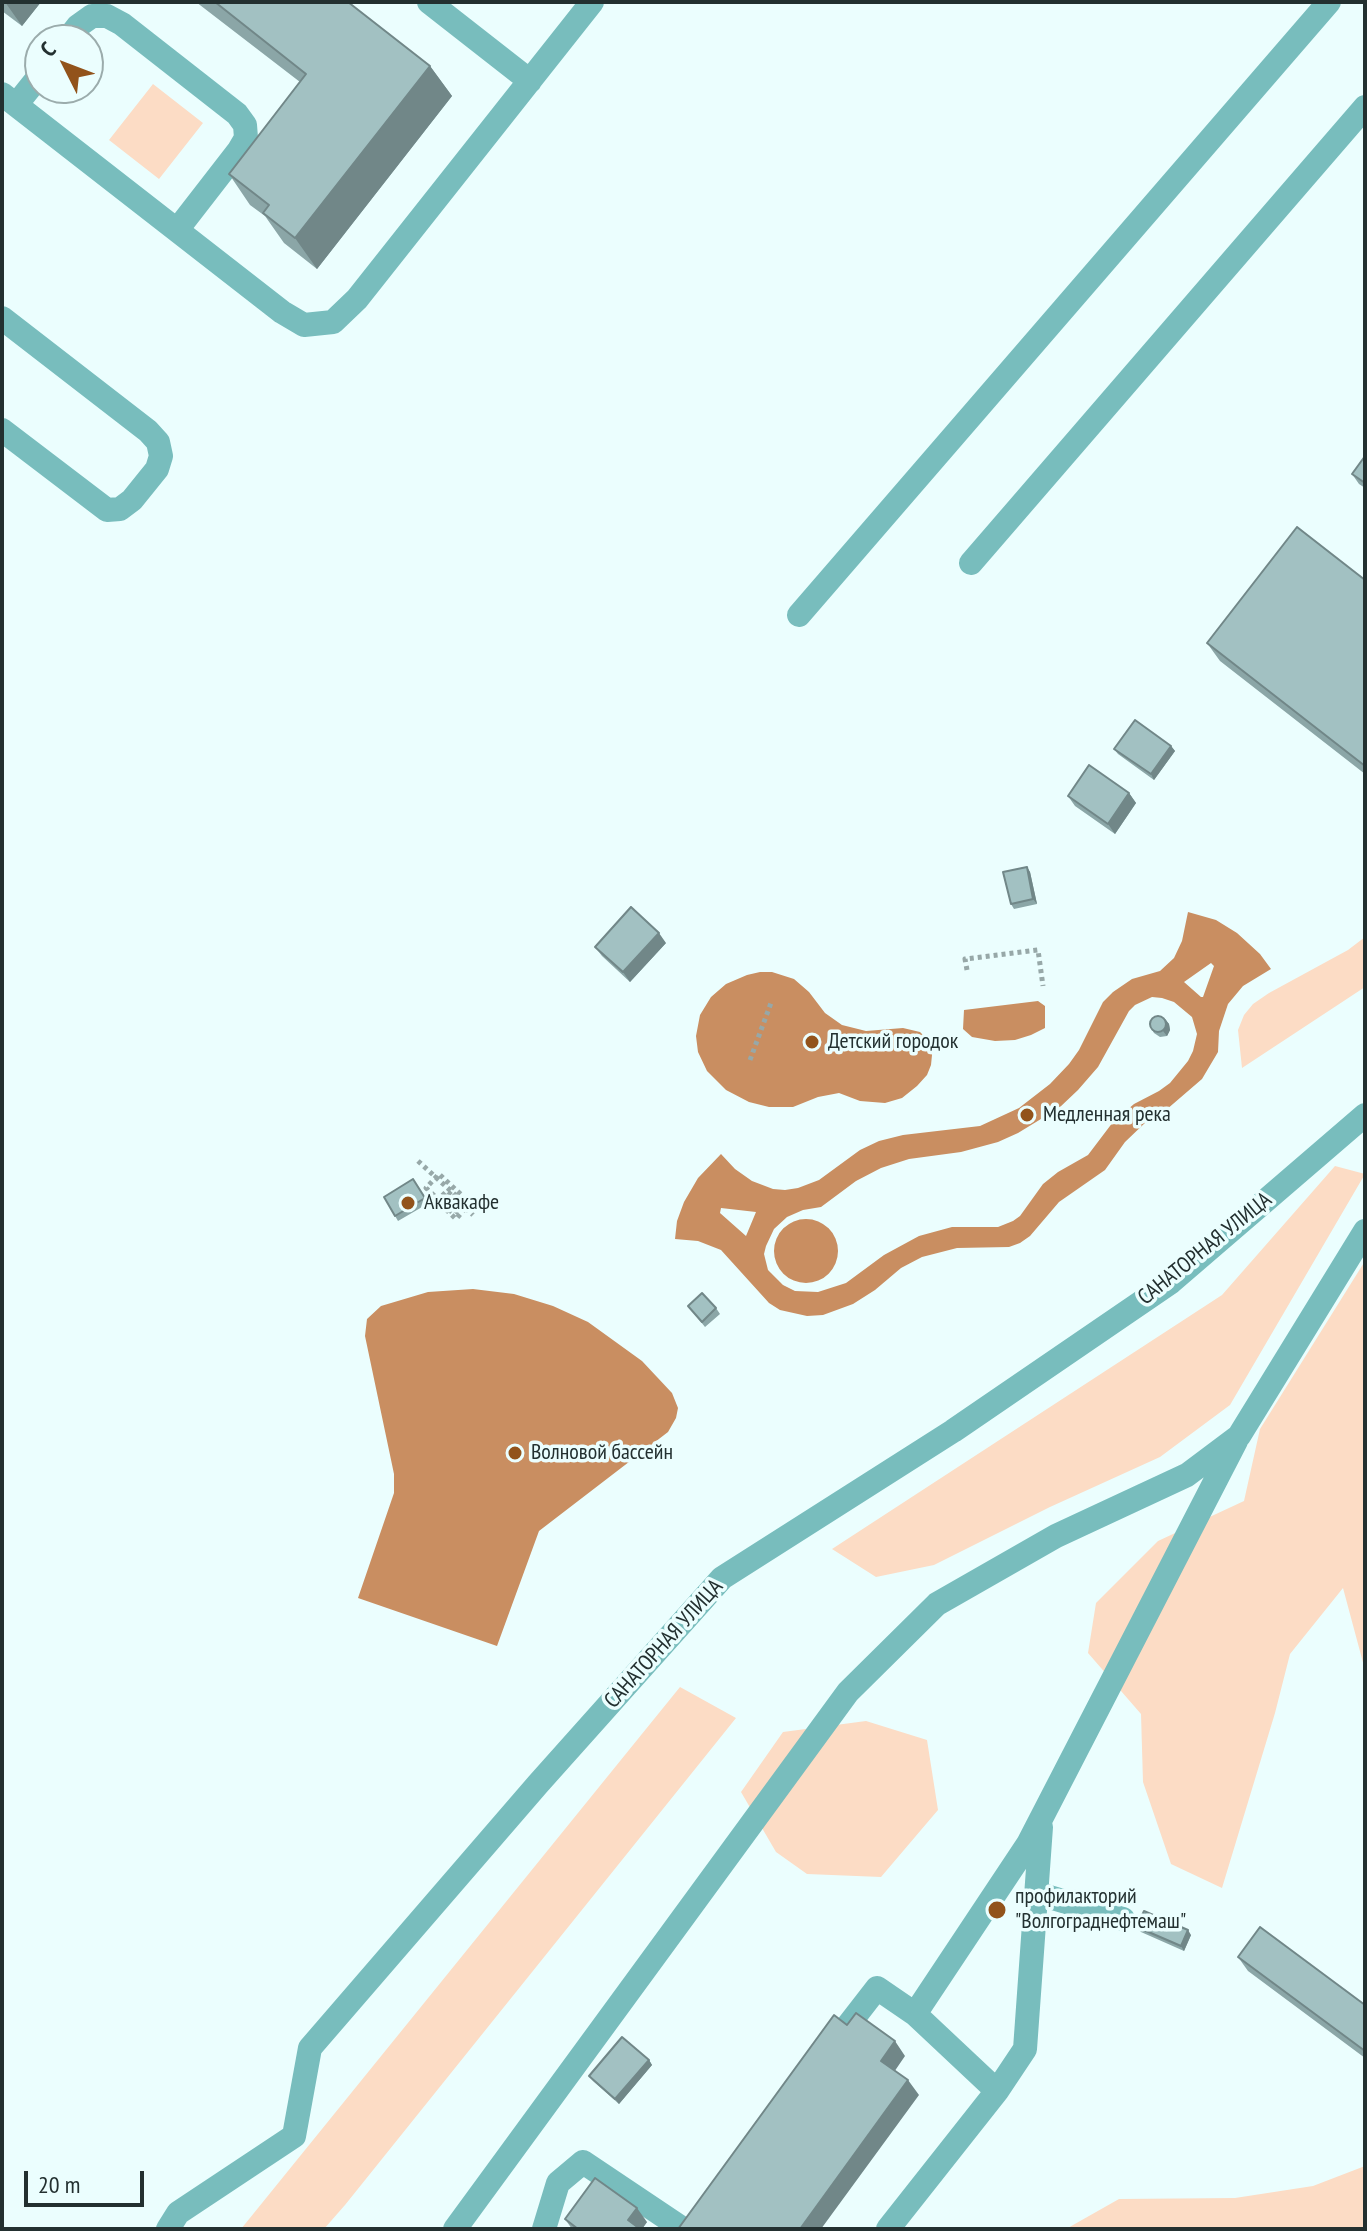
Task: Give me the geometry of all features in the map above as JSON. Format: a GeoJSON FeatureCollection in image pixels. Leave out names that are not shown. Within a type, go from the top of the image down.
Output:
{"type":"FeatureCollection","features":[{"type":"Feature","properties":{"kind":"street"},"geometry":{"type":"LineString","coordinates":[[429,2],[530,81]]}},
{"type":"Feature","properties":{"kind":"street"},"geometry":{"type":"LineString","coordinates":[[9,100],[282,312],[304,325],[333,322],[357,299],[592,2]]}},
{"type":"Feature","properties":{"kind":"street"},"geometry":{"type":"LineString","coordinates":[[799,615],[1329,2]]}},
{"type":"Feature","properties":{"kind":"street"},"geometry":{"type":"LineString","coordinates":[[81,24],[92,16],[107,16],[122,24],[237,114],[245,125],[246,138],[239,150],[177,230]]}},
{"type":"Feature","properties":{"kind":"street"},"geometry":{"type":"LineString","coordinates":[[971,563],[1365,107]]}},
{"type":"Feature","properties":{"kind":"street"},"geometry":{"type":"LineString","coordinates":[[2,318],[148,431],[158,442],[161,456],[157,469],[132,500],[120,509],[107,510],[2,430]]}},
{"type":"Feature","properties":{"kind":"street","name":"САНАТОРНАЯ УЛИЦА"},"geometry":{"type":"LineString","coordinates":[[168,2229],[178,2213],[294,2136],[310,2048],[538,1784],[722,1578],[953,1431],[1171,1282],[1365,1115]]}},
{"type":"Feature","properties":{"kind":"street"},"geometry":{"type":"LineString","coordinates":[[915,2014],[1042,1820],[1239,1436],[1365,1231]]}},
{"type":"Feature","properties":{"kind":"street"},"geometry":{"type":"LineString","coordinates":[[455,2229],[848,1692],[937,1604],[1056,1536],[1187,1475],[1239,1436]]}},
{"type":"Feature","properties":{"kind":"street"},"geometry":{"type":"LineString","coordinates":[[888,2229],[997,2091],[1025,2049],[1042,1820]]}},
{"type":"Feature","properties":{"kind":"street"},"geometry":{"type":"LineString","coordinates":[[1036,1893],[1123,1919]]}},
{"type":"Feature","properties":{"kind":"street"},"geometry":{"type":"LineString","coordinates":[[821,2060],[877,1988],[915,2014],[997,2091]]}},
{"type":"Feature","properties":{"kind":"street"},"geometry":{"type":"LineString","coordinates":[[544,2229],[558,2183],[583,2162],[691,2225]]}},
{"type":"Feature","properties":{"kind":"path"},"geometry":{"type":"LineString","coordinates":[[967,970],[965,959],[1038,950],[1043,986]]}},
{"type":"Feature","properties":{"kind":"path"},"geometry":{"type":"LineString","coordinates":[[750,1060],[771,1003]]}},
{"type":"Feature","properties":{"kind":"path"},"geometry":{"type":"LineString","coordinates":[[418,1161],[430,1171],[441,1182],[464,1203],[454,1214],[445,1205],[436,1196],[426,1188],[432,1181],[439,1174],[470,1203],[463,1211],[456,1219],[437,1201],[447,1191],[456,1199],[465,1207],[473,1215]]}},
{"type":"Feature","properties":{"kind":"shaded area"},"geometry":{"type":"Polygon","coordinates":[[[153,84],[203,123],[159,179],[109,140],[153,84]]]}},
{"type":"Feature","properties":{"kind":"shaded area","name":"Медленная река"},"geometry":{"type":"Polygon","coordinates":[[[1188,912],[1216,920],[1237,933],[1271,969],[1243,986],[1228,1004],[1219,1031],[1218,1052],[1202,1079],[1166,1110],[1147,1121],[1125,1142],[1105,1170],[1059,1202],[1030,1236],[1020,1243],[1009,1247],[957,1248],[922,1257],[901,1268],[853,1304],[823,1315],[807,1316],[780,1310],[769,1303],[721,1250],[698,1241],[675,1239],[684,1202],[698,1178],[721,1154],[752,1181],[773,1189],[798,1188],[819,1180],[860,1150],[879,1141],[903,1135],[980,1126],[1019,1108],[1050,1084],[1069,1064],[1103,1002],[1132,979],[1160,971],[1174,958],[1182,941],[1188,912]],[[1211,963],[1184,982],[1201,997],[1214,966],[1211,963]],[[1152,997],[1135,1005],[1098,1067],[1059,1108],[998,1142],[961,1152],[909,1159],[881,1168],[856,1181],[821,1207],[787,1217],[774,1229],[766,1246],[764,1254],[768,1270],[783,1285],[795,1291],[818,1292],[846,1283],[884,1255],[919,1236],[952,1227],[998,1227],[1020,1216],[1043,1184],[1088,1155],[1113,1122],[1134,1104],[1170,1083],[1188,1061],[1197,1034],[1192,1017],[1174,1002],[1162,998],[1152,997]],[[721,1208],[720,1213],[746,1236],[756,1212],[721,1208]]]}},
{"type":"Feature","properties":{"kind":"shaded area"},"geometry":{"type":"Polygon","coordinates":[[[1365,937],[1365,987],[1242,1068],[1238,1030],[1253,1004],[1348,950],[1365,937]]]}},
{"type":"Feature","properties":{"kind":"shaded area","name":"Детский городок"},"geometry":{"type":"Polygon","coordinates":[[[760,972],[772,972],[794,979],[825,1013],[842,1025],[866,1031],[903,1028],[920,1032],[928,1040],[932,1055],[927,1075],[902,1098],[885,1103],[860,1101],[839,1093],[793,1107],[769,1107],[749,1102],[726,1090],[707,1071],[698,1052],[696,1036],[700,1015],[711,997],[726,984],[760,972]]]}},
{"type":"Feature","properties":{"kind":"shaded area"},"geometry":{"type":"Polygon","coordinates":[[[1038,1001],[1045,1006],[1045,1028],[1031,1035],[995,1041],[972,1037],[963,1029],[964,1010],[1038,1001]]]}},
{"type":"Feature","properties":{"kind":"shaded area"},"geometry":{"type":"Polygon","coordinates":[[[1335,1166],[1365,1174],[1230,1405],[1160,1457],[934,1565],[876,1577],[832,1549],[1222,1295],[1335,1166]]]}},
{"type":"Feature","properties":{"kind":"shaded area"},"geometry":{"type":"Polygon","coordinates":[[[806,1219],[824,1225],[832,1233],[838,1251],[832,1269],[824,1277],[806,1283],[788,1277],[780,1269],[774,1251],[780,1233],[788,1225],[806,1219]]]}},
{"type":"Feature","properties":{"kind":"shaded area"},"geometry":{"type":"Polygon","coordinates":[[[1365,1261],[1365,1670],[1343,1588],[1290,1654],[1222,1888],[1171,1864],[1143,1782],[1141,1714],[1088,1653],[1096,1603],[1158,1541],[1244,1501],[1260,1429],[1365,1261]]]}},
{"type":"Feature","properties":{"kind":"shaded area","name":"Волновой бассейн"},"geometry":{"type":"Polygon","coordinates":[[[473,1289],[514,1294],[553,1306],[588,1322],[642,1361],[672,1393],[678,1408],[668,1432],[539,1531],[497,1646],[358,1598],[394,1493],[394,1474],[365,1336],[367,1319],[381,1306],[428,1292],[473,1289]]]}},
{"type":"Feature","properties":{"kind":"shaded area"},"geometry":{"type":"Polygon","coordinates":[[[680,1687],[736,1718],[345,2205],[324,2229],[241,2229],[680,1687]]]}},
{"type":"Feature","properties":{"kind":"shaded area"},"geometry":{"type":"Polygon","coordinates":[[[866,1721],[927,1740],[938,1810],[881,1877],[807,1874],[776,1852],[741,1792],[783,1732],[866,1721]]]}},
{"type":"Feature","properties":{"kind":"shaded area"},"geometry":{"type":"Polygon","coordinates":[[[1365,2166],[1365,2229],[1066,2229],[1119,2199],[1235,2198],[1313,2186],[1365,2166]]]}},
{"type":"Feature","properties":{"kind":"building"},"geometry":{"type":"Polygon","coordinates":[[[215,2],[348,2],[430,66],[295,238],[263,213],[269,205],[229,174],[306,74],[215,2]]]}},
{"type":"Feature","properties":{"kind":"building"},"geometry":{"type":"Polygon","coordinates":[[[1365,456],[1365,483],[1352,474],[1365,456]]]}},
{"type":"Feature","properties":{"kind":"building"},"geometry":{"type":"Polygon","coordinates":[[[1297,527],[1365,580],[1365,766],[1207,643],[1297,527]]]}},
{"type":"Feature","properties":{"kind":"building"},"geometry":{"type":"Polygon","coordinates":[[[1135,720],[1171,746],[1151,774],[1114,749],[1135,720]]]}},
{"type":"Feature","properties":{"kind":"building"},"geometry":{"type":"Polygon","coordinates":[[[1089,765],[1129,793],[1108,824],[1068,796],[1089,765]]]}},
{"type":"Feature","properties":{"kind":"building"},"geometry":{"type":"Polygon","coordinates":[[[1027,867],[1033,899],[1011,904],[1003,872],[1027,867]]]}},
{"type":"Feature","properties":{"kind":"building"},"geometry":{"type":"Polygon","coordinates":[[[631,907],[659,933],[623,972],[595,947],[631,907]]]}},
{"type":"Feature","properties":{"kind":"building"},"geometry":{"type":"Polygon","coordinates":[[[1158,1016],[1164,1018],[1164,1030],[1158,1032],[1152,1030],[1150,1024],[1152,1018],[1158,1016]]]}},
{"type":"Feature","properties":{"kind":"building","name":"Аквакафе"},"geometry":{"type":"Polygon","coordinates":[[[413,1179],[425,1198],[395,1216],[384,1197],[413,1179]]]}},
{"type":"Feature","properties":{"kind":"building"},"geometry":{"type":"Polygon","coordinates":[[[702,1293],[716,1308],[702,1322],[688,1306],[702,1293]]]}},
{"type":"Feature","properties":{"kind":"building"},"geometry":{"type":"Polygon","coordinates":[[[1144,1911],[1188,1930],[1181,1946],[1137,1927],[1144,1911]]]}},
{"type":"Feature","properties":{"kind":"building"},"geometry":{"type":"Polygon","coordinates":[[[1260,1927],[1365,2005],[1365,2051],[1238,1957],[1260,1927]]]}},
{"type":"Feature","properties":{"kind":"building"},"geometry":{"type":"Polygon","coordinates":[[[856,2013],[895,2041],[881,2061],[908,2080],[800,2229],[678,2229],[834,2015],[847,2025],[856,2013]]]}},
{"type":"Feature","properties":{"kind":"building"},"geometry":{"type":"Polygon","coordinates":[[[622,2037],[649,2060],[615,2099],[589,2076],[622,2037]]]}},
{"type":"Feature","properties":{"kind":"building"},"geometry":{"type":"Polygon","coordinates":[[[595,2178],[637,2208],[628,2220],[640,2229],[578,2229],[565,2219],[595,2178]]]}},
{"type":"Feature","properties":{"kind":"place","name":"Детский городок"},"geometry":{"type":"Point","coordinates":[812,1042]}},
{"type":"Feature","properties":{"kind":"place","name":"Медленная река"},"geometry":{"type":"Point","coordinates":[1027,1115]}},
{"type":"Feature","properties":{"kind":"place","name":"Аквакафе"},"geometry":{"type":"Point","coordinates":[408,1203]}},
{"type":"Feature","properties":{"kind":"place","name":"Волновой бассейн"},"geometry":{"type":"Point","coordinates":[515,1453]}},
{"type":"Feature","properties":{"kind":"place","name":"профилакторий \"Волгограднефтемаш\""},"geometry":{"type":"Point","coordinates":[997,1910]}}]}
